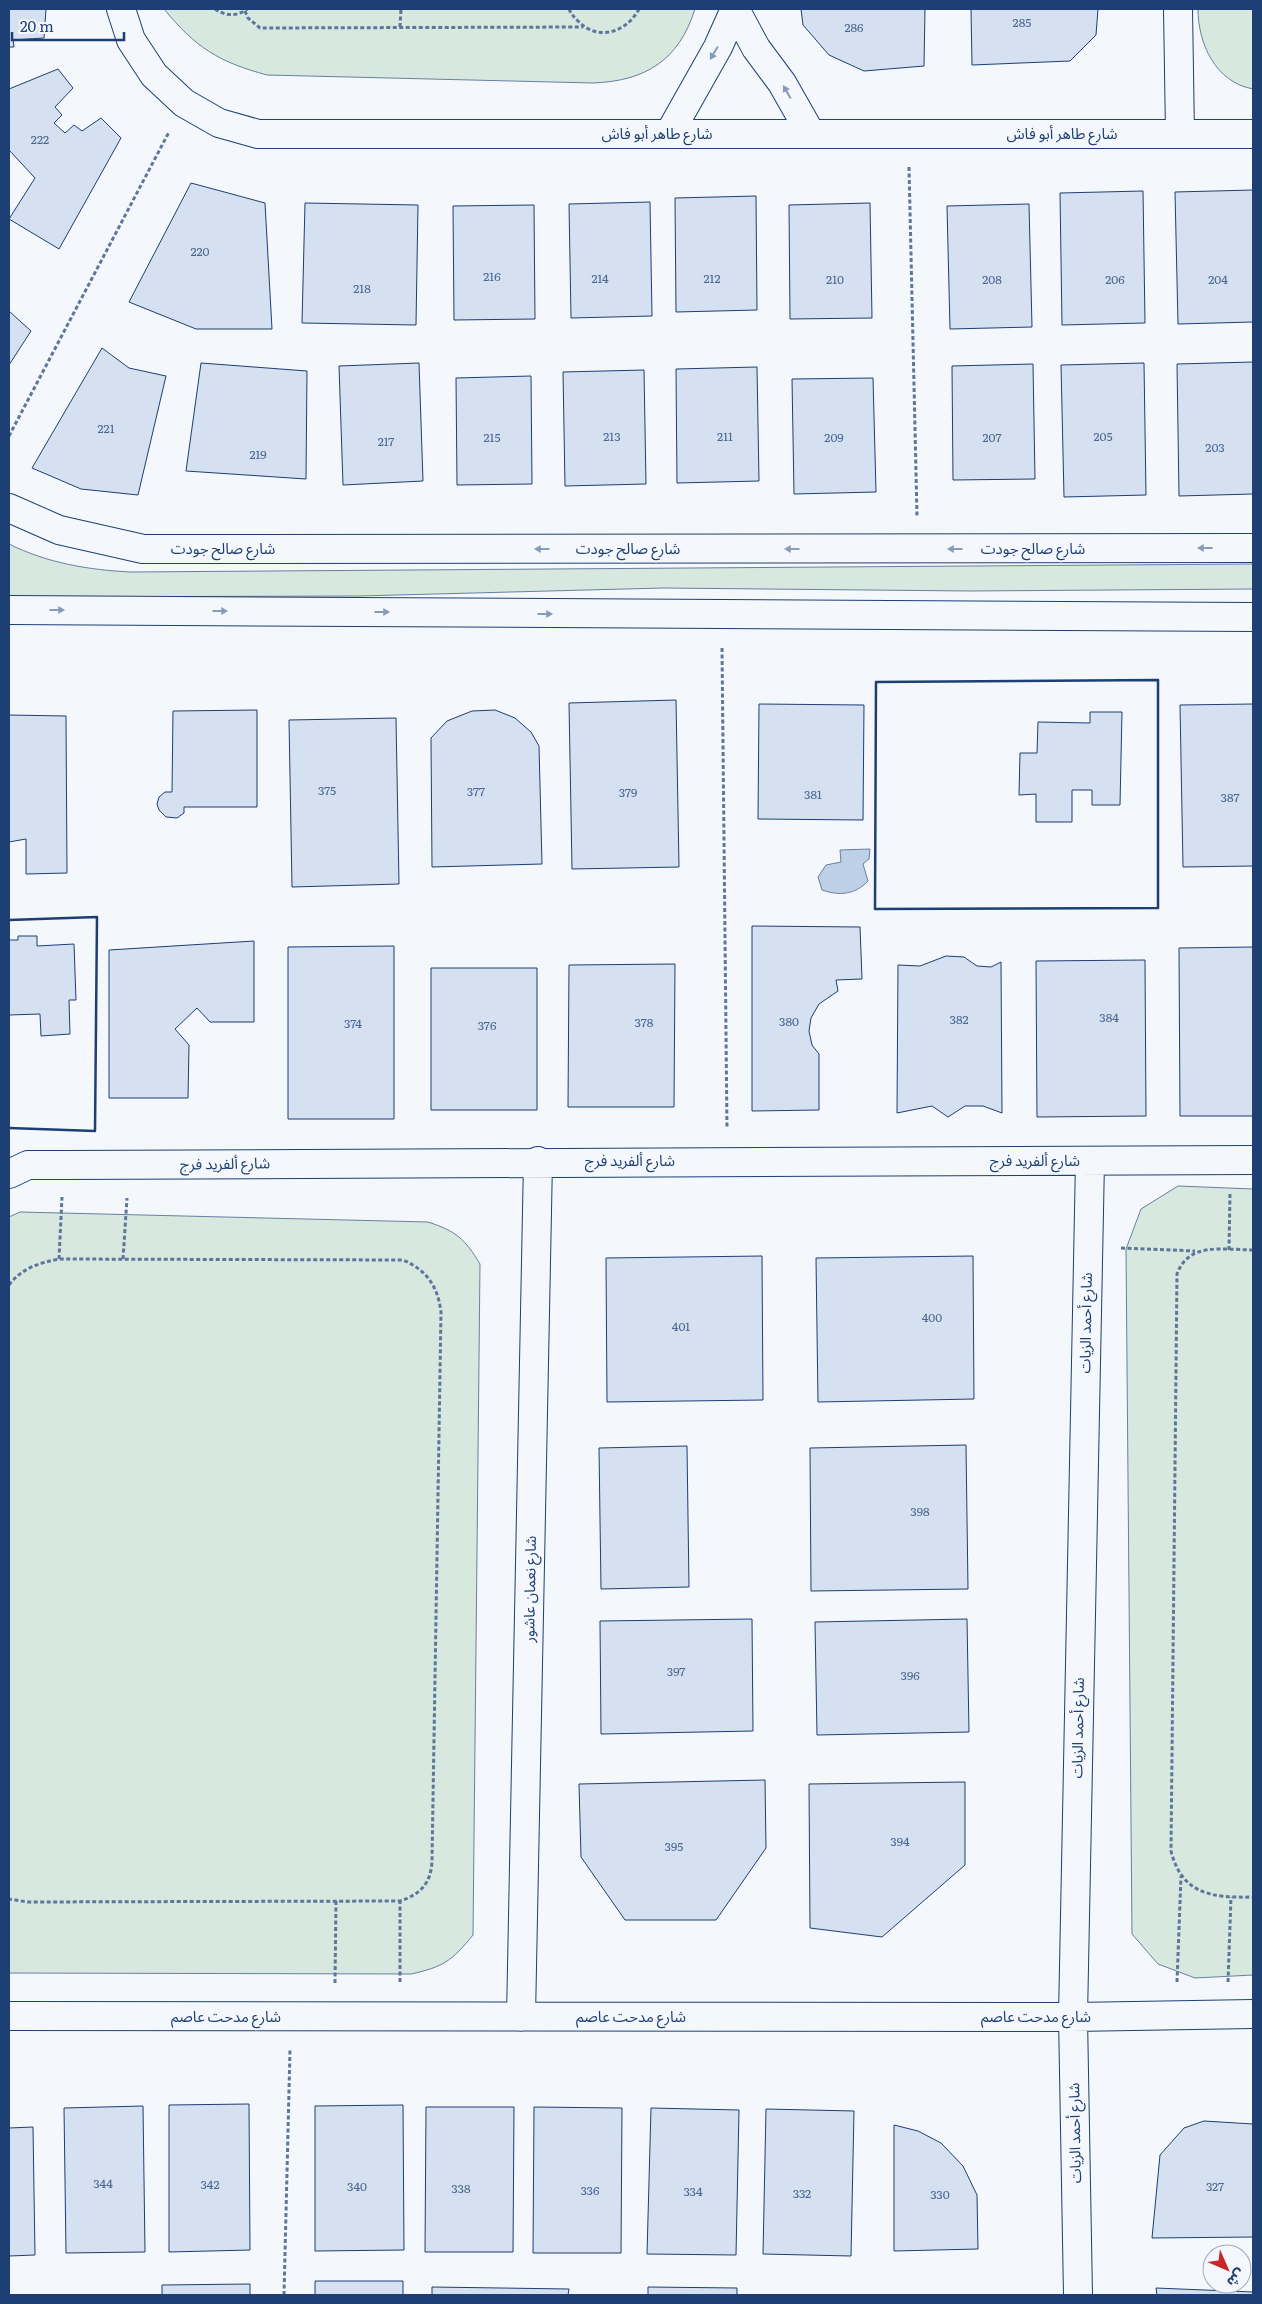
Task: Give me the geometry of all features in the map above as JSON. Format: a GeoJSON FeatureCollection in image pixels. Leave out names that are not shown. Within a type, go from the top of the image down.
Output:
{"type":"FeatureCollection","features":[{"type":"Feature","properties":{"kind":"street","name":"شارع طاهر أبو فاش"},"geometry":{"type":"LineString","coordinates":[[121,9],[131,40],[154,75],[184,103],[219,123],[258,134],[1253,134]]}},
{"type":"Feature","properties":{"kind":"street"},"geometry":{"type":"LineString","coordinates":[[668,134],[718,47],[735,9]]}},
{"type":"Feature","properties":{"kind":"street"},"geometry":{"type":"LineString","coordinates":[[735,9],[756,48],[782,83],[811,134]]}},
{"type":"Feature","properties":{"kind":"street"},"geometry":{"type":"LineString","coordinates":[[1178,9],[1180,134]]}},
{"type":"Feature","properties":{"kind":"street","name":"شارع صالح جودت"},"geometry":{"type":"LineString","coordinates":[[9,508],[59,530],[143,549],[1253,548]]}},
{"type":"Feature","properties":{"kind":"street"},"geometry":{"type":"LineString","coordinates":[[9,610],[1253,617]]}},
{"type":"Feature","properties":{"kind":"street","name":"شارع ألفريد فرج"},"geometry":{"type":"LineString","coordinates":[[9,1174],[28,1165],[538,1161],[1242,1160]]}},
{"type":"Feature","properties":{"kind":"street","name":"شارع نعمان عاشور"},"geometry":{"type":"LineString","coordinates":[[521,2017],[538,1161]]}},
{"type":"Feature","properties":{"kind":"street","name":"شارع أحمد الزيات"},"geometry":{"type":"LineString","coordinates":[[1078,2295],[1072,2017],[1090,1161]]}},
{"type":"Feature","properties":{"kind":"street","name":"شارع مدحت عاصم"},"geometry":{"type":"LineString","coordinates":[[9,2016],[1072,2017],[1240,2014]]}},
{"type":"Feature","properties":{"kind":"path"},"geometry":{"type":"LineString","coordinates":[[215,9],[221,13],[233,15],[246,10],[248,18],[260,28],[584,27],[600,33],[619,30],[634,19],[639,9]]}},
{"type":"Feature","properties":{"kind":"path"},"geometry":{"type":"LineString","coordinates":[[400,27],[402,9]]}},
{"type":"Feature","properties":{"kind":"path"},"geometry":{"type":"LineString","coordinates":[[570,9],[571,13],[584,27]]}},
{"type":"Feature","properties":{"kind":"path"},"geometry":{"type":"LineString","coordinates":[[9,436],[184,103]]}},
{"type":"Feature","properties":{"kind":"path"},"geometry":{"type":"LineString","coordinates":[[909,134],[917,549]]}},
{"type":"Feature","properties":{"kind":"path"},"geometry":{"type":"LineString","coordinates":[[722,615],[728,1161]]}},
{"type":"Feature","properties":{"kind":"path"},"geometry":{"type":"LineString","coordinates":[[1230,1250],[1242,1160]]}},
{"type":"Feature","properties":{"kind":"path"},"geometry":{"type":"LineString","coordinates":[[59,1259],[64,1165]]}},
{"type":"Feature","properties":{"kind":"path"},"geometry":{"type":"LineString","coordinates":[[123,1259],[129,1165]]}},
{"type":"Feature","properties":{"kind":"path"},"geometry":{"type":"LineString","coordinates":[[1088,1246],[1195,1251],[1253,1250]]}},
{"type":"Feature","properties":{"kind":"path"},"geometry":{"type":"LineString","coordinates":[[1195,1251],[1180,1264],[1177,1274],[1171,1851],[1174,1864],[1180,1876],[1202,1892],[1231,1898],[1253,1897]]}},
{"type":"Feature","properties":{"kind":"path"},"geometry":{"type":"LineString","coordinates":[[9,1285],[26,1270],[39,1263],[59,1259],[403,1260],[416,1266],[426,1275],[434,1286],[441,1312],[432,1871],[429,1880],[418,1894],[400,1901],[28,1902],[9,1899]]}},
{"type":"Feature","properties":{"kind":"path"},"geometry":{"type":"LineString","coordinates":[[1176,2015],[1180,1876]]}},
{"type":"Feature","properties":{"kind":"path"},"geometry":{"type":"LineString","coordinates":[[1231,1898],[1240,2014]]}},
{"type":"Feature","properties":{"kind":"path"},"geometry":{"type":"LineString","coordinates":[[335,2017],[336,1901]]}},
{"type":"Feature","properties":{"kind":"path"},"geometry":{"type":"LineString","coordinates":[[400,1901],[400,2017]]}},
{"type":"Feature","properties":{"kind":"path"},"geometry":{"type":"LineString","coordinates":[[284,2295],[290,2016]]}},
{"type":"Feature","properties":{"kind":"shaded area"},"geometry":{"type":"Polygon","coordinates":[[[164,9],[695,9],[680,42],[658,64],[629,78],[593,83],[267,75],[235,65],[210,52],[187,34],[164,9]]]}},
{"type":"Feature","properties":{"kind":"shaded area"},"geometry":{"type":"Polygon","coordinates":[[[1198,9],[1253,9],[1253,89],[1240,85],[1228,78],[1211,59],[1201,35],[1198,9]]]}},
{"type":"Feature","properties":{"kind":"shaded area"},"geometry":{"type":"Polygon","coordinates":[[[9,544],[53,561],[131,572],[1253,564],[1253,589],[970,591],[663,588],[359,596],[9,597],[9,544]]]}},
{"type":"Feature","properties":{"kind":"shaded area"},"geometry":{"type":"Polygon","coordinates":[[[1178,1186],[1253,1189],[1253,1975],[1195,1978],[1158,1964],[1132,1934],[1126,1249],[1141,1209],[1178,1186]]]}},
{"type":"Feature","properties":{"kind":"shaded area"},"geometry":{"type":"Polygon","coordinates":[[[20,1212],[428,1222],[446,1229],[459,1237],[480,1264],[473,1935],[446,1962],[431,1969],[411,1974],[9,1973],[9,1217],[20,1212]]]}},
{"type":"Feature","properties":{"kind":"water"},"geometry":{"type":"Polygon","coordinates":[[[870,849],[869,859],[863,864],[868,881],[863,886],[846,893],[822,890],[818,877],[826,865],[841,862],[840,850],[870,849]]]}},
{"type":"Feature","properties":{"kind":"building"},"geometry":{"type":"Polygon","coordinates":[[[9,9],[46,9],[44,38],[13,40],[14,47],[9,47],[9,9]]]}},
{"type":"Feature","properties":{"kind":"building"},"geometry":{"type":"Polygon","coordinates":[[[801,9],[925,9],[924,66],[864,71],[829,55],[803,25],[801,9]]]}},
{"type":"Feature","properties":{"kind":"building"},"geometry":{"type":"Polygon","coordinates":[[[971,9],[1098,9],[1096,35],[1070,61],[972,65],[971,9]]]}},
{"type":"Feature","properties":{"kind":"building"},"geometry":{"type":"Polygon","coordinates":[[[58,69],[73,88],[55,107],[62,115],[54,123],[65,133],[74,125],[82,131],[101,118],[121,138],[59,249],[9,219],[35,178],[9,150],[9,89],[58,69]]]}},
{"type":"Feature","properties":{"kind":"building"},"geometry":{"type":"Polygon","coordinates":[[[191,183],[265,203],[272,329],[196,329],[129,302],[191,183]]]}},
{"type":"Feature","properties":{"kind":"building"},"geometry":{"type":"Polygon","coordinates":[[[1253,190],[1253,322],[1178,324],[1175,192],[1253,190]]]}},
{"type":"Feature","properties":{"kind":"building"},"geometry":{"type":"Polygon","coordinates":[[[1143,191],[1145,323],[1062,325],[1060,193],[1143,191]]]}},
{"type":"Feature","properties":{"kind":"building"},"geometry":{"type":"Polygon","coordinates":[[[756,196],[757,310],[676,312],[675,198],[756,196]]]}},
{"type":"Feature","properties":{"kind":"building"},"geometry":{"type":"Polygon","coordinates":[[[650,202],[652,316],[571,318],[569,204],[650,202]]]}},
{"type":"Feature","properties":{"kind":"building"},"geometry":{"type":"Polygon","coordinates":[[[305,203],[418,205],[416,325],[302,323],[305,203]]]}},
{"type":"Feature","properties":{"kind":"building"},"geometry":{"type":"Polygon","coordinates":[[[870,203],[872,318],[790,319],[789,205],[870,203]]]}},
{"type":"Feature","properties":{"kind":"building"},"geometry":{"type":"Polygon","coordinates":[[[1029,204],[1032,327],[950,329],[947,206],[1029,204]]]}},
{"type":"Feature","properties":{"kind":"building"},"geometry":{"type":"Polygon","coordinates":[[[534,205],[535,319],[454,320],[453,206],[534,205]]]}},
{"type":"Feature","properties":{"kind":"building"},"geometry":{"type":"Polygon","coordinates":[[[9,311],[31,331],[9,365],[9,311]]]}},
{"type":"Feature","properties":{"kind":"building"},"geometry":{"type":"Polygon","coordinates":[[[102,348],[129,368],[166,376],[138,495],[81,489],[32,468],[102,348]]]}},
{"type":"Feature","properties":{"kind":"building"},"geometry":{"type":"Polygon","coordinates":[[[1253,362],[1253,494],[1179,496],[1177,364],[1253,362]]]}},
{"type":"Feature","properties":{"kind":"building"},"geometry":{"type":"Polygon","coordinates":[[[201,363],[307,371],[306,479],[186,471],[201,363]]]}},
{"type":"Feature","properties":{"kind":"building"},"geometry":{"type":"Polygon","coordinates":[[[419,363],[423,481],[343,485],[339,366],[419,363]]]}},
{"type":"Feature","properties":{"kind":"building"},"geometry":{"type":"Polygon","coordinates":[[[1144,363],[1146,495],[1064,497],[1061,365],[1144,363]]]}},
{"type":"Feature","properties":{"kind":"building"},"geometry":{"type":"Polygon","coordinates":[[[1033,364],[1035,479],[953,480],[952,366],[1033,364]]]}},
{"type":"Feature","properties":{"kind":"building"},"geometry":{"type":"Polygon","coordinates":[[[757,367],[759,481],[677,483],[676,369],[757,367]]]}},
{"type":"Feature","properties":{"kind":"building"},"geometry":{"type":"Polygon","coordinates":[[[644,370],[646,484],[565,486],[563,372],[644,370]]]}},
{"type":"Feature","properties":{"kind":"building"},"geometry":{"type":"Polygon","coordinates":[[[531,376],[532,484],[457,485],[456,378],[531,376]]]}},
{"type":"Feature","properties":{"kind":"building"},"geometry":{"type":"Polygon","coordinates":[[[873,378],[876,492],[794,494],[792,379],[873,378]]]}},
{"type":"Feature","properties":{"kind":"building"},"geometry":{"type":"Polygon","coordinates":[[[676,700],[679,867],[572,869],[569,703],[676,700]]]}},
{"type":"Feature","properties":{"kind":"building"},"geometry":{"type":"Polygon","coordinates":[[[759,704],[864,705],[863,820],[758,819],[759,704]]]}},
{"type":"Feature","properties":{"kind":"building"},"geometry":{"type":"Polygon","coordinates":[[[1253,704],[1253,866],[1183,867],[1180,705],[1253,704]]]}},
{"type":"Feature","properties":{"kind":"building"},"geometry":{"type":"Polygon","coordinates":[[[257,710],[257,807],[184,807],[184,813],[177,818],[166,817],[159,810],[157,804],[159,797],[165,792],[172,792],[173,711],[257,710]]]}},
{"type":"Feature","properties":{"kind":"building"},"geometry":{"type":"Polygon","coordinates":[[[495,710],[515,718],[531,732],[539,746],[542,864],[432,867],[431,738],[447,721],[472,711],[495,710]]]}},
{"type":"Feature","properties":{"kind":"building"},"geometry":{"type":"Polygon","coordinates":[[[1090,712],[1122,712],[1120,805],[1092,805],[1092,790],[1072,790],[1072,822],[1036,822],[1036,794],[1019,795],[1020,753],[1037,753],[1038,722],[1090,723],[1090,712]]]}},
{"type":"Feature","properties":{"kind":"building"},"geometry":{"type":"Polygon","coordinates":[[[9,715],[66,716],[67,873],[26,874],[26,839],[9,842],[9,715]]]}},
{"type":"Feature","properties":{"kind":"building"},"geometry":{"type":"Polygon","coordinates":[[[396,718],[399,884],[292,887],[289,720],[396,718]]]}},
{"type":"Feature","properties":{"kind":"building"},"geometry":{"type":"Polygon","coordinates":[[[752,926],[860,927],[862,979],[836,980],[838,991],[819,1004],[811,1018],[809,1031],[812,1045],[819,1054],[819,1110],[752,1111],[752,926]]]}},
{"type":"Feature","properties":{"kind":"building"},"geometry":{"type":"Polygon","coordinates":[[[18,936],[37,936],[37,946],[74,944],[76,1000],[69,1000],[70,1034],[41,1036],[40,1014],[9,1015],[9,940],[18,940],[18,936]]]}},
{"type":"Feature","properties":{"kind":"building"},"geometry":{"type":"Polygon","coordinates":[[[254,941],[254,1022],[210,1022],[197,1008],[175,1029],[189,1045],[188,1098],[109,1098],[109,950],[254,941]]]}},
{"type":"Feature","properties":{"kind":"building"},"geometry":{"type":"Polygon","coordinates":[[[394,946],[394,1119],[288,1119],[288,947],[394,946]]]}},
{"type":"Feature","properties":{"kind":"building"},"geometry":{"type":"Polygon","coordinates":[[[1253,947],[1253,1116],[1180,1116],[1179,948],[1253,947]]]}},
{"type":"Feature","properties":{"kind":"building"},"geometry":{"type":"Polygon","coordinates":[[[946,956],[964,957],[977,966],[991,967],[1001,962],[1002,1113],[983,1106],[965,1106],[948,1117],[932,1106],[897,1113],[898,965],[920,966],[946,956]]]}},
{"type":"Feature","properties":{"kind":"building"},"geometry":{"type":"Polygon","coordinates":[[[1145,960],[1146,1116],[1037,1117],[1036,961],[1145,960]]]}},
{"type":"Feature","properties":{"kind":"building"},"geometry":{"type":"Polygon","coordinates":[[[675,964],[674,1107],[568,1107],[569,965],[675,964]]]}},
{"type":"Feature","properties":{"kind":"building"},"geometry":{"type":"Polygon","coordinates":[[[431,968],[537,968],[537,1110],[431,1110],[431,968]]]}},
{"type":"Feature","properties":{"kind":"building"},"geometry":{"type":"Polygon","coordinates":[[[762,1256],[763,1400],[607,1402],[606,1258],[762,1256]]]}},
{"type":"Feature","properties":{"kind":"building"},"geometry":{"type":"Polygon","coordinates":[[[973,1256],[974,1399],[818,1402],[816,1258],[973,1256]]]}},
{"type":"Feature","properties":{"kind":"building"},"geometry":{"type":"Polygon","coordinates":[[[966,1445],[968,1589],[811,1591],[810,1448],[966,1445]]]}},
{"type":"Feature","properties":{"kind":"building"},"geometry":{"type":"Polygon","coordinates":[[[687,1446],[689,1587],[601,1589],[599,1448],[687,1446]]]}},
{"type":"Feature","properties":{"kind":"building"},"geometry":{"type":"Polygon","coordinates":[[[752,1619],[753,1731],[601,1734],[600,1621],[752,1619]]]}},
{"type":"Feature","properties":{"kind":"building"},"geometry":{"type":"Polygon","coordinates":[[[967,1619],[969,1732],[817,1735],[815,1622],[967,1619]]]}},
{"type":"Feature","properties":{"kind":"building"},"geometry":{"type":"Polygon","coordinates":[[[765,1780],[766,1848],[716,1920],[625,1920],[581,1857],[579,1784],[765,1780]]]}},
{"type":"Feature","properties":{"kind":"building"},"geometry":{"type":"Polygon","coordinates":[[[965,1782],[965,1865],[882,1937],[810,1928],[809,1784],[965,1782]]]}},
{"type":"Feature","properties":{"kind":"building"},"geometry":{"type":"Polygon","coordinates":[[[249,2104],[250,2250],[169,2252],[169,2105],[249,2104]]]}},
{"type":"Feature","properties":{"kind":"building"},"geometry":{"type":"Polygon","coordinates":[[[403,2105],[404,2250],[315,2251],[315,2106],[403,2105]]]}},
{"type":"Feature","properties":{"kind":"building"},"geometry":{"type":"Polygon","coordinates":[[[143,2106],[145,2252],[66,2253],[64,2108],[143,2106]]]}},
{"type":"Feature","properties":{"kind":"building"},"geometry":{"type":"Polygon","coordinates":[[[426,2107],[514,2107],[513,2252],[425,2252],[426,2107]]]}},
{"type":"Feature","properties":{"kind":"building"},"geometry":{"type":"Polygon","coordinates":[[[534,2107],[622,2108],[621,2253],[533,2253],[534,2107]]]}},
{"type":"Feature","properties":{"kind":"building"},"geometry":{"type":"Polygon","coordinates":[[[651,2108],[739,2110],[736,2255],[647,2254],[651,2108]]]}},
{"type":"Feature","properties":{"kind":"building"},"geometry":{"type":"Polygon","coordinates":[[[766,2109],[854,2111],[851,2256],[763,2254],[766,2109]]]}},
{"type":"Feature","properties":{"kind":"building"},"geometry":{"type":"Polygon","coordinates":[[[1204,2121],[1253,2124],[1253,2237],[1152,2238],[1160,2155],[1184,2128],[1204,2121]]]}},
{"type":"Feature","properties":{"kind":"building"},"geometry":{"type":"Polygon","coordinates":[[[894,2125],[918,2131],[941,2143],[963,2166],[977,2195],[978,2249],[894,2251],[894,2125]]]}},
{"type":"Feature","properties":{"kind":"building"},"geometry":{"type":"Polygon","coordinates":[[[33,2127],[35,2255],[9,2256],[9,2128],[33,2127]]]}},
{"type":"Feature","properties":{"kind":"building"},"geometry":{"type":"Polygon","coordinates":[[[315,2281],[403,2281],[403,2295],[315,2295],[315,2281]]]}},
{"type":"Feature","properties":{"kind":"building"},"geometry":{"type":"Polygon","coordinates":[[[250,2284],[250,2295],[162,2295],[162,2285],[250,2284]]]}},
{"type":"Feature","properties":{"kind":"building"},"geometry":{"type":"Polygon","coordinates":[[[432,2287],[569,2289],[568,2295],[432,2295],[432,2287]]]}},
{"type":"Feature","properties":{"kind":"building"},"geometry":{"type":"Polygon","coordinates":[[[648,2287],[737,2288],[737,2295],[648,2295],[648,2287]]]}},
{"type":"Feature","properties":{"kind":"building"},"geometry":{"type":"Polygon","coordinates":[[[1156,2288],[1202,2290],[1202,2294],[1252,2294],[1253,2292],[1253,2295],[1157,2295],[1156,2288]]]}},
{"type":"Feature","properties":{"kind":"wall"},"geometry":{"type":"LineString","coordinates":[[1158,680],[1158,908],[875,909],[876,682],[1158,680]]}},
{"type":"Feature","properties":{"kind":"wall"},"geometry":{"type":"LineString","coordinates":[[9,920],[97,917],[95,1131],[9,1128]]}}]}
